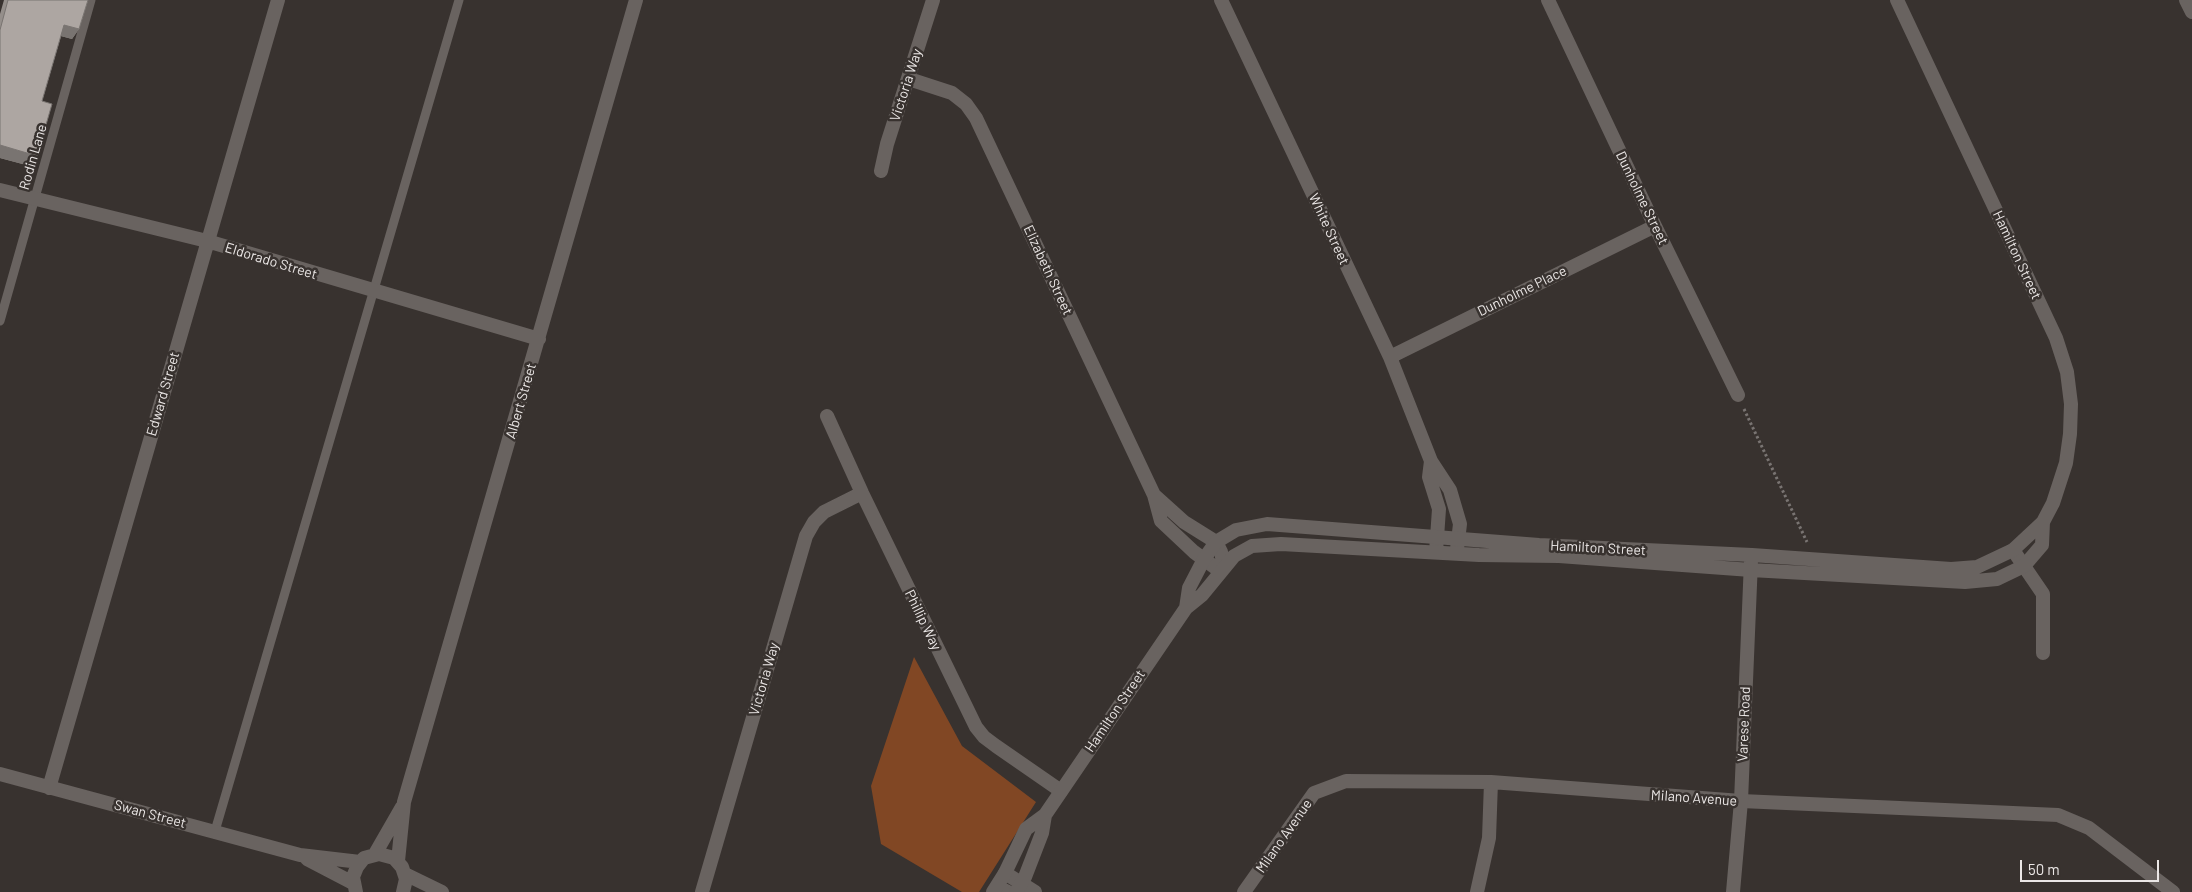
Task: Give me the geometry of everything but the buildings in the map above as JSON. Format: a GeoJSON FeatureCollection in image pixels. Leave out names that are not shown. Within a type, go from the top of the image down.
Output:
{"type":"FeatureCollection","features":[{"type":"Feature","properties":{"kind":"street","name":"Edward Street"},"geometry":{"type":"LineString","coordinates":[[49,788],[278,0]]}},
{"type":"Feature","properties":{"kind":"street","name":"Albert Street"},"geometry":{"type":"LineString","coordinates":[[398,861],[404,802],[636,0]]}},
{"type":"Feature","properties":{"kind":"street","name":"Victoria Way"},"geometry":{"type":"LineString","coordinates":[[881,171],[887,144],[933,0]]}},
{"type":"Feature","properties":{"kind":"street","name":"White Street"},"geometry":{"type":"LineString","coordinates":[[1221,0],[1390,357],[1431,462],[1444,478],[1454,500],[1460,524],[1457,553]]}},
{"type":"Feature","properties":{"kind":"street","name":"Dunholme Street"},"geometry":{"type":"LineString","coordinates":[[1548,0],[1655,226],[1738,395]]}},
{"type":"Feature","properties":{"kind":"street","name":"Hamilton Street"},"geometry":{"type":"LineString","coordinates":[[1186,608],[1190,588],[1204,559],[1216,542],[1236,530],[1267,524],[1366,533],[1437,536],[1751,570],[1886,571],[1977,567],[2013,550],[2043,522],[2053,503],[2066,463],[2070,434],[2071,404],[2068,372],[2056,338],[1897,0]]}},
{"type":"Feature","properties":{"kind":"street"},"geometry":{"type":"LineString","coordinates":[[2186,0],[2192,12]]}},
{"type":"Feature","properties":{"kind":"street","name":"Elizabeth Street"},"geometry":{"type":"LineString","coordinates":[[908,79],[952,93],[966,104],[976,118],[1154,495],[1161,520],[1204,559],[1222,568]]}},
{"type":"Feature","properties":{"kind":"street","name":"Eldorado Street"},"geometry":{"type":"LineString","coordinates":[[0,190],[207,242],[539,339]]}},
{"type":"Feature","properties":{"kind":"street","name":"Dunholme Place"},"geometry":{"type":"LineString","coordinates":[[1390,357],[1655,226]]}},
{"type":"Feature","properties":{"kind":"street","name":"Phillip Way"},"geometry":{"type":"LineString","coordinates":[[828,416],[862,493],[976,727],[984,737],[1061,791]]}},
{"type":"Feature","properties":{"kind":"street","name":"White Street"},"geometry":{"type":"LineString","coordinates":[[1431,462],[1429,477],[1439,509],[1436,552]]}},
{"type":"Feature","properties":{"kind":"street","name":"Victoria Way"},"geometry":{"type":"LineString","coordinates":[[702,892],[806,536],[814,522],[824,512],[862,493]]}},
{"type":"Feature","properties":{"kind":"street","name":"Elizabeth Street"},"geometry":{"type":"LineString","coordinates":[[1154,495],[1184,522],[1216,542]]}},
{"type":"Feature","properties":{"kind":"street","name":"Hamilton Street"},"geometry":{"type":"LineString","coordinates":[[1000,890],[1026,829],[1045,815],[1186,608],[1202,595],[1222,568],[1240,551],[1266,544],[1457,553],[1752,555],[1965,582],[1997,579],[2024,566],[2042,545],[2043,522]]}},
{"type":"Feature","properties":{"kind":"street"},"geometry":{"type":"LineString","coordinates":[[1216,542],[1221,552],[1222,568]]}},
{"type":"Feature","properties":{"kind":"street"},"geometry":{"type":"LineString","coordinates":[[2013,550],[2043,594],[2043,653]]}},
{"type":"Feature","properties":{"kind":"street","name":"Varese Road"},"geometry":{"type":"LineString","coordinates":[[1733,892],[1741,801],[1752,555]]}},
{"type":"Feature","properties":{"kind":"street","name":"Swan Street"},"geometry":{"type":"LineString","coordinates":[[0,774],[300,855],[360,862]]}},
{"type":"Feature","properties":{"kind":"street","name":"Milano Avenue"},"geometry":{"type":"LineString","coordinates":[[1244,892],[1314,793],[1346,781],[1491,782],[1741,801],[2058,815],[2089,828],[2174,892]]}},
{"type":"Feature","properties":{"kind":"street"},"geometry":{"type":"LineString","coordinates":[[1477,892],[1489,838],[1491,782]]}},
{"type":"Feature","properties":{"kind":"street","name":"Albert Street"},"geometry":{"type":"LineString","coordinates":[[375,854],[404,802]]}},
{"type":"Feature","properties":{"kind":"street","name":"Hamilton Street"},"geometry":{"type":"LineString","coordinates":[[1019,887],[1042,833],[1045,815]]}},
{"type":"Feature","properties":{"kind":"street"},"geometry":{"type":"LineString","coordinates":[[354,887],[354,872],[360,862],[375,854],[389,856],[398,861],[405,874],[403,892]]}},
{"type":"Feature","properties":{"kind":"street","name":"Swan Street"},"geometry":{"type":"LineString","coordinates":[[300,855],[354,887]]}},
{"type":"Feature","properties":{"kind":"street"},"geometry":{"type":"LineString","coordinates":[[405,874],[442,892]]}},
{"type":"Feature","properties":{"kind":"street"},"geometry":{"type":"LineString","coordinates":[[1006,874],[1019,887],[1035,892]]}},
{"type":"Feature","properties":{"kind":"lane","name":"Rodin Lane"},"geometry":{"type":"LineString","coordinates":[[0,321],[91,0]]}},
{"type":"Feature","properties":{"kind":"lane"},"geometry":{"type":"LineString","coordinates":[[215,832],[459,0]]}},
{"type":"Feature","properties":{"kind":"path"},"geometry":{"type":"LineString","coordinates":[[1738,395],[1807,542]]}},
{"type":"Feature","properties":{"kind":"shaded area"},"geometry":{"type":"Polygon","coordinates":[[[914,657],[962,746],[1036,802],[979,892],[962,892],[881,844],[871,786],[914,657]]]}}]}
